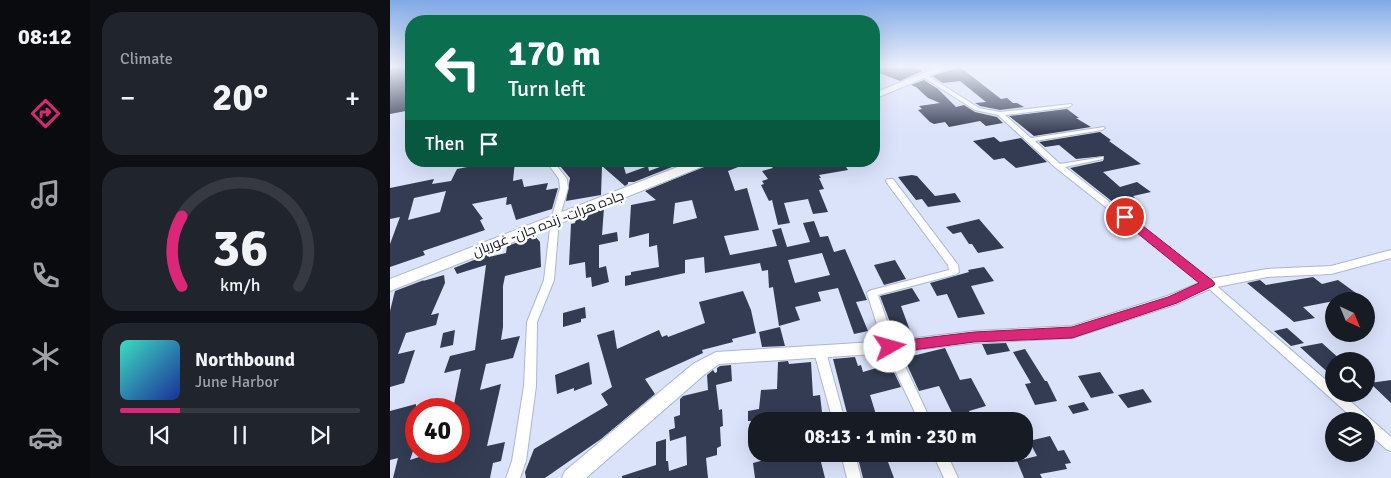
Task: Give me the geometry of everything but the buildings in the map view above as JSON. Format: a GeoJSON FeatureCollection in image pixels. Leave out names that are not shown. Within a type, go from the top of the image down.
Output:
{"type":"FeatureCollection","features":[{"type":"Feature","properties":{"kind":"main road","name":"جاده هرات- زنده جان- غوریان"},"geometry":{"type":"LineString","coordinates":[[390,285],[690,167]]}},
{"type":"Feature","properties":{"kind":"street"},"geometry":{"type":"LineString","coordinates":[[948,89],[977,110],[1000,114],[1070,105]]}},
{"type":"Feature","properties":{"kind":"street"},"geometry":{"type":"LineString","coordinates":[[1000,114],[1059,166],[1208,284],[1354,412]]}},
{"type":"Feature","properties":{"kind":"street"},"geometry":{"type":"LineString","coordinates":[[1030,140],[1102,128]]}},
{"type":"Feature","properties":{"kind":"street"},"geometry":{"type":"LineString","coordinates":[[1059,166],[1101,158]]}},
{"type":"Feature","properties":{"kind":"street"},"geometry":{"type":"LineString","coordinates":[[513,478],[519,461],[530,386],[532,322],[548,280],[555,220],[564,188],[563,179],[554,167]]}},
{"type":"Feature","properties":{"kind":"street"},"geometry":{"type":"LineString","coordinates":[[890,181],[953,265],[954,269],[954,272],[951,274],[872,293],[890,347],[921,412]]}},
{"type":"Feature","properties":{"kind":"street"},"geometry":{"type":"LineString","coordinates":[[572,478],[699,369],[716,358],[890,347],[974,337],[1072,332],[1172,300],[1208,284],[1268,273],[1331,270],[1391,254]]}},
{"type":"Feature","properties":{"kind":"street"},"geometry":{"type":"LineString","coordinates":[[820,352],[837,412]]}},
{"type":"Feature","properties":{"kind":"street"},"geometry":{"type":"LineString","coordinates":[[1375,431],[1391,445]]}},
{"type":"Feature","properties":{"kind":"street"},"geometry":{"type":"LineString","coordinates":[[850,462],[854,478]]}},
{"type":"Feature","properties":{"kind":"street"},"geometry":{"type":"LineString","coordinates":[[944,462],[952,478]]}},
{"type":"Feature","properties":{"kind":"route"},"geometry":{"type":"LineString","coordinates":[[890,347],[974,337],[1072,332],[1172,300],[1208,284],[1125,217]]}}]}
